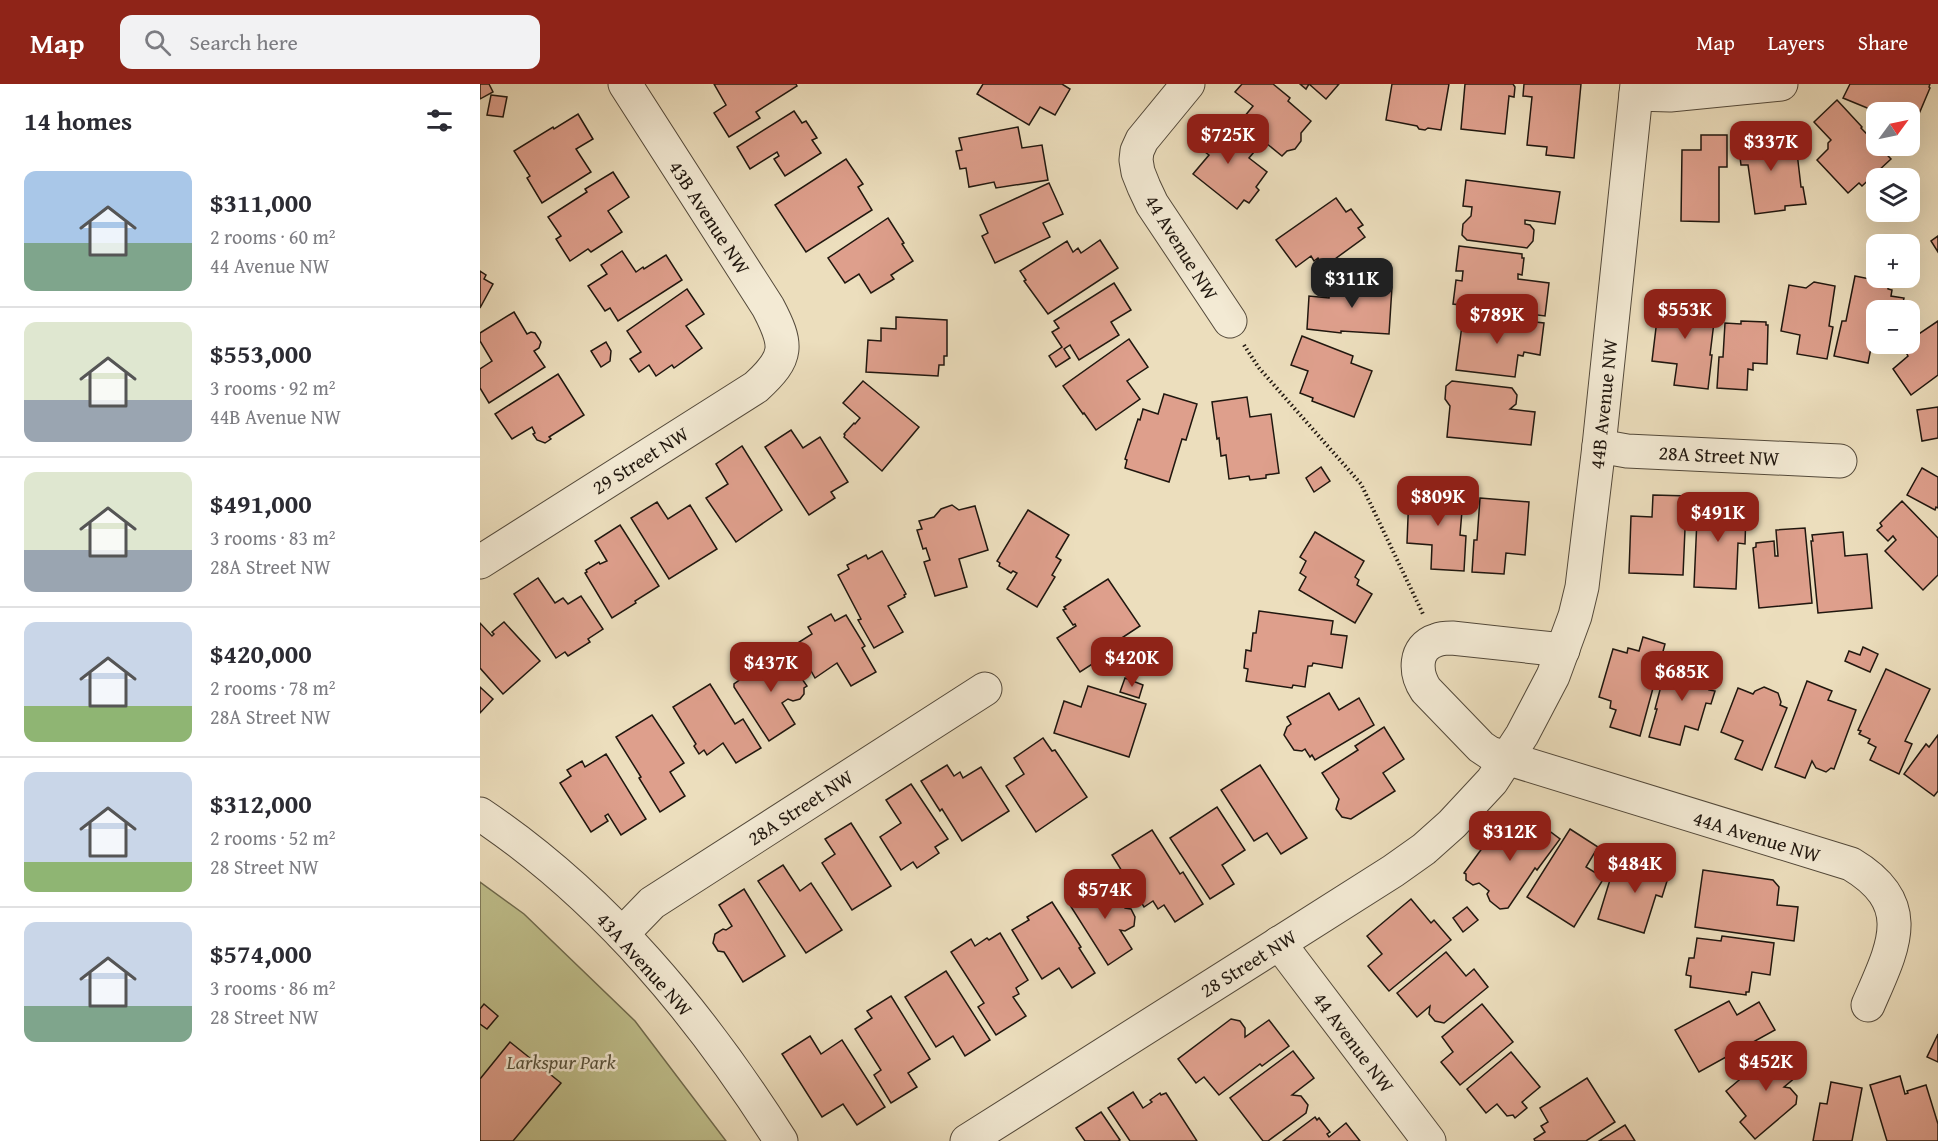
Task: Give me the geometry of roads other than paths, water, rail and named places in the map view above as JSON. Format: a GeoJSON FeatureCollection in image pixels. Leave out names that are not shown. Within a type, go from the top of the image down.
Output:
{"type":"FeatureCollection","features":[{"type":"Feature","properties":{"kind":"street","name":"43B Avenue NW"},"geometry":{"type":"LineString","coordinates":[[625,84],[768,307],[783,339],[782,355]]}},
{"type":"Feature","properties":{"kind":"street","name":"44 Avenue NW"},"geometry":{"type":"LineString","coordinates":[[1188,84],[1142,140],[1137,151],[1138,172],[1152,204],[1230,321]]}},
{"type":"Feature","properties":{"kind":"street"},"geometry":{"type":"LineString","coordinates":[[1636,89],[1670,95],[1781,84]]}},
{"type":"Feature","properties":{"kind":"street","name":"44B Avenue NW"},"geometry":{"type":"LineString","coordinates":[[1563,650],[1582,587],[1636,89]]}},
{"type":"Feature","properties":{"kind":"street","name":"29 Street NW"},"geometry":{"type":"LineString","coordinates":[[483,554],[756,387],[771,373],[782,355]]}},
{"type":"Feature","properties":{"kind":"street","name":"28A Street NW"},"geometry":{"type":"LineString","coordinates":[[1599,446],[1627,451],[1840,461]]}},
{"type":"Feature","properties":{"kind":"street"},"geometry":{"type":"LineString","coordinates":[[1507,759],[1481,747],[1426,690],[1420,682],[1418,673],[1421,653],[1428,644],[1436,640],[1452,638],[1563,650]]}},
{"type":"Feature","properties":{"kind":"street","name":"28 Street NW"},"geometry":{"type":"LineString","coordinates":[[967,1141],[1394,871],[1424,849],[1492,781],[1522,735],[1553,676],[1563,650]]}},
{"type":"Feature","properties":{"kind":"street","name":"28A Street NW"},"geometry":{"type":"LineString","coordinates":[[622,934],[652,903],[985,689]]}},
{"type":"Feature","properties":{"kind":"street","name":"44A Avenue NW"},"geometry":{"type":"LineString","coordinates":[[1507,759],[1851,864],[1867,874],[1887,896],[1893,908],[1894,928],[1885,965],[1868,1005]]}},
{"type":"Feature","properties":{"kind":"street","name":"43A Avenue NW"},"geometry":{"type":"LineString","coordinates":[[480,814],[545,864],[622,934],[670,986],[708,1033],[781,1141]]}},
{"type":"Feature","properties":{"kind":"street","name":"44 Avenue NW"},"geometry":{"type":"LineString","coordinates":[[1279,943],[1429,1141]]}},
{"type":"Feature","properties":{"kind":"park label","name":"Larkspur Park"},"geometry":{"type":"Point","coordinates":[561,1061]}}]}
